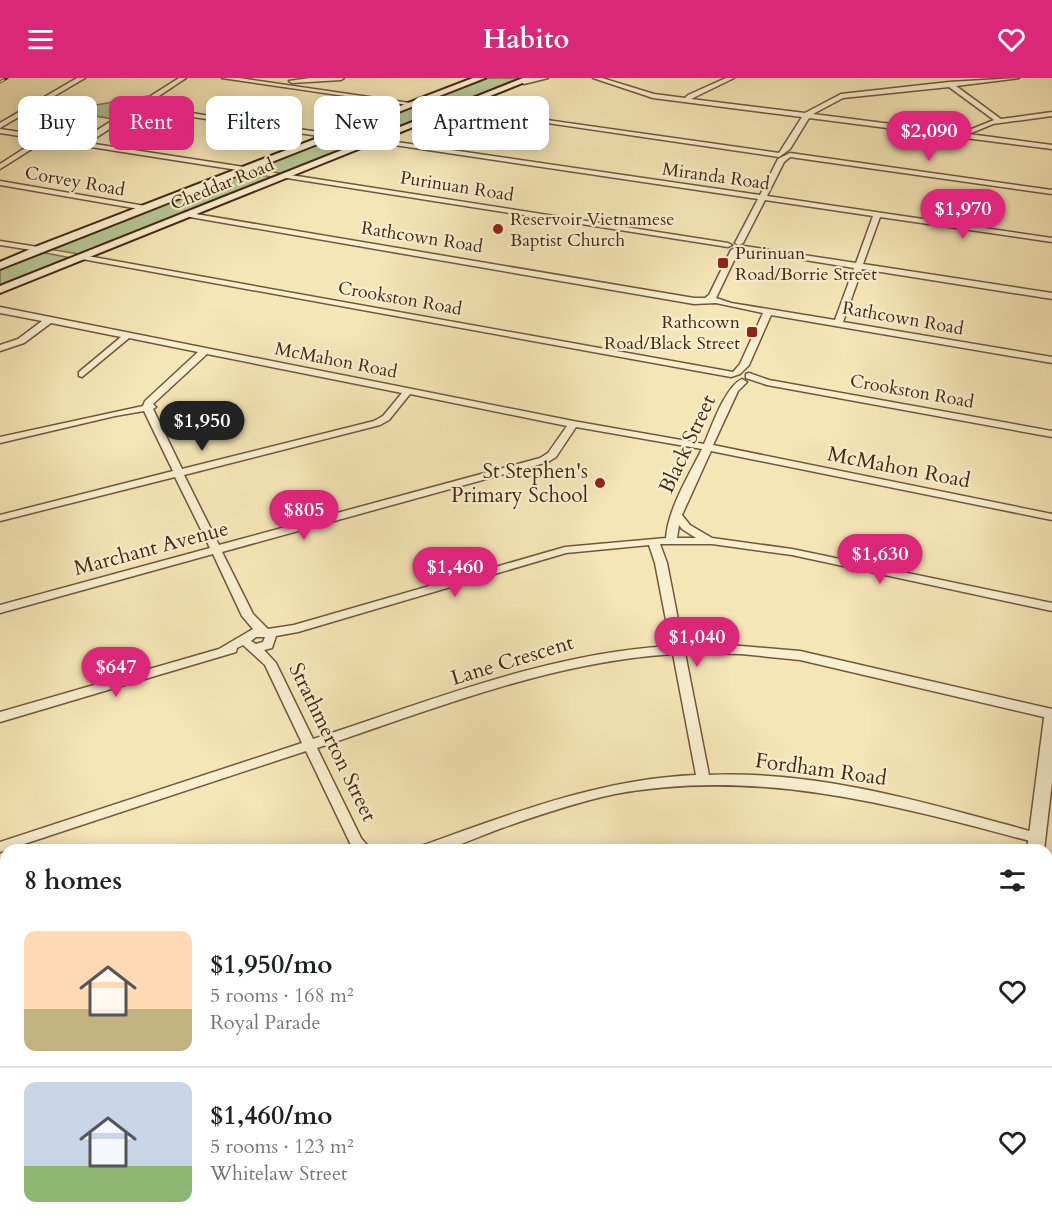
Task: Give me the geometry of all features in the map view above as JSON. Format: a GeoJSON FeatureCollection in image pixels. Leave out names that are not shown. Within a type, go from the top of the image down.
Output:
{"type":"FeatureCollection","features":[{"type":"Feature","properties":{"kind":"main road","name":"Cheddar Road"},"geometry":{"type":"LineString","coordinates":[[434,96],[480,78]]}},
{"type":"Feature","properties":{"kind":"main road","name":"Cheddar Road"},"geometry":{"type":"LineString","coordinates":[[487,96],[527,80]]}},
{"type":"Feature","properties":{"kind":"main road","name":"Cheddar Road"},"geometry":{"type":"LineString","coordinates":[[0,266],[38,249],[314,143]]}},
{"type":"Feature","properties":{"kind":"main road","name":"Cheddar Road"},"geometry":{"type":"LineString","coordinates":[[0,290],[353,150]]}},
{"type":"Feature","properties":{"kind":"main road"},"geometry":{"type":"LineString","coordinates":[[244,170],[287,176]]}},
{"type":"Feature","properties":{"kind":"main road"},"geometry":{"type":"LineString","coordinates":[[38,249],[82,257]]}},
{"type":"Feature","properties":{"kind":"street"},"geometry":{"type":"LineString","coordinates":[[2,127],[82,78]]}},
{"type":"Feature","properties":{"kind":"street"},"geometry":{"type":"LineString","coordinates":[[155,96],[183,78]]}},
{"type":"Feature","properties":{"kind":"street"},"geometry":{"type":"LineString","coordinates":[[225,78],[412,104]]}},
{"type":"Feature","properties":{"kind":"street"},"geometry":{"type":"LineString","coordinates":[[280,86],[287,82],[341,78]]}},
{"type":"Feature","properties":{"kind":"street","name":"Cheddar Road"},"geometry":{"type":"LineString","coordinates":[[527,80],[546,78]]}},
{"type":"Feature","properties":{"kind":"street"},"geometry":{"type":"LineString","coordinates":[[600,78],[653,96],[1052,147]]}},
{"type":"Feature","properties":{"kind":"street"},"geometry":{"type":"LineString","coordinates":[[686,100],[690,96],[731,78]]}},
{"type":"Feature","properties":{"kind":"street"},"geometry":{"type":"LineString","coordinates":[[941,78],[999,120]]}},
{"type":"Feature","properties":{"kind":"street"},"geometry":{"type":"LineString","coordinates":[[713,299],[736,246],[807,115],[843,97],[1016,78]]}},
{"type":"Feature","properties":{"kind":"street"},"geometry":{"type":"LineString","coordinates":[[965,136],[966,133],[999,120],[1052,114]]}},
{"type":"Feature","properties":{"kind":"street"},"geometry":{"type":"LineString","coordinates":[[194,115],[314,133]]}},
{"type":"Feature","properties":{"kind":"street"},"geometry":{"type":"LineString","coordinates":[[549,122],[1052,192]]}},
{"type":"Feature","properties":{"kind":"street"},"geometry":{"type":"LineString","coordinates":[[2,127],[18,131]]}},
{"type":"Feature","properties":{"kind":"street","name":"Miranda Road"},"geometry":{"type":"LineString","coordinates":[[400,145],[1052,240]]}},
{"type":"Feature","properties":{"kind":"street"},"geometry":{"type":"LineString","coordinates":[[97,147],[244,170]]}},
{"type":"Feature","properties":{"kind":"street"},"geometry":{"type":"LineString","coordinates":[[0,166],[26,150]]}},
{"type":"Feature","properties":{"kind":"street","name":"Purinuan Road"},"geometry":{"type":"LineString","coordinates":[[287,176],[1052,296]]}},
{"type":"Feature","properties":{"kind":"street","name":"Corvey Road"},"geometry":{"type":"LineString","coordinates":[[0,183],[145,208]]}},
{"type":"Feature","properties":{"kind":"street","name":"Rathcown Road"},"geometry":{"type":"LineString","coordinates":[[190,215],[699,301],[713,299],[722,304],[1052,360]]}},
{"type":"Feature","properties":{"kind":"street"},"geometry":{"type":"LineString","coordinates":[[838,324],[877,215]]}},
{"type":"Feature","properties":{"kind":"street"},"geometry":{"type":"LineString","coordinates":[[0,243],[38,249]]}},
{"type":"Feature","properties":{"kind":"street","name":"Crookston Road"},"geometry":{"type":"LineString","coordinates":[[82,257],[1052,434]]}},
{"type":"Feature","properties":{"kind":"street","name":"McMahon Road"},"geometry":{"type":"LineString","coordinates":[[0,310],[1051,517]]}},
{"type":"Feature","properties":{"kind":"street","name":"Black Street"},"geometry":{"type":"LineString","coordinates":[[703,778],[661,563],[666,541],[677,515],[768,312]]}},
{"type":"Feature","properties":{"kind":"street"},"geometry":{"type":"LineString","coordinates":[[0,348],[21,341],[49,320]]}},
{"type":"Feature","properties":{"kind":"street"},"geometry":{"type":"LineString","coordinates":[[82,374],[127,336]]}},
{"type":"Feature","properties":{"kind":"street"},"geometry":{"type":"LineString","coordinates":[[0,440],[150,407],[159,395],[205,351]]}},
{"type":"Feature","properties":{"kind":"street"},"geometry":{"type":"LineString","coordinates":[[0,518],[377,423],[386,418],[408,391]]}},
{"type":"Feature","properties":{"kind":"street"},"geometry":{"type":"LineString","coordinates":[[150,407],[259,640]]}},
{"type":"Feature","properties":{"kind":"street","name":"Marchant Avenue"},"geometry":{"type":"LineString","coordinates":[[0,609],[544,460],[552,455],[573,424]]}},
{"type":"Feature","properties":{"kind":"street","name":"Black Street"},"geometry":{"type":"LineString","coordinates":[[677,515],[686,527],[712,541]]}},
{"type":"Feature","properties":{"kind":"street"},"geometry":{"type":"LineString","coordinates":[[0,717],[565,550],[666,541],[712,541],[792,552],[1052,608]]}},
{"type":"Feature","properties":{"kind":"street","name":"Strathmerton Street"},"geometry":{"type":"LineString","coordinates":[[259,640],[358,844]]}},
{"type":"Feature","properties":{"kind":"street","name":"Lane Crescent"},"geometry":{"type":"LineString","coordinates":[[9,844],[537,671],[590,657],[677,648],[774,652],[827,661],[1052,714]]}},
{"type":"Feature","properties":{"kind":"street"},"geometry":{"type":"LineString","coordinates":[[1036,844],[1052,718]]}},
{"type":"Feature","properties":{"kind":"street","name":"Fordham Road"},"geometry":{"type":"LineString","coordinates":[[443,844],[570,800],[644,784],[703,778],[789,781],[860,793],[1036,844]]}},
{"type":"Feature","properties":{"kind":"green space"},"geometry":{"type":"Polygon","coordinates":[[[489,78],[529,78],[485,96],[441,96],[489,78]]]}},
{"type":"Feature","properties":{"kind":"green space"},"geometry":{"type":"Polygon","coordinates":[[[109,103],[109,118],[97,116],[97,105],[109,103]]]}},
{"type":"Feature","properties":{"kind":"green space"},"geometry":{"type":"Polygon","coordinates":[[[411,107],[412,122],[400,127],[400,111],[411,107]]]}},
{"type":"Feature","properties":{"kind":"green space"},"geometry":{"type":"Polygon","coordinates":[[[314,145],[314,150],[344,150],[286,174],[254,169],[314,145]]]}},
{"type":"Feature","properties":{"kind":"green space"},"geometry":{"type":"Polygon","coordinates":[[[245,172],[277,178],[85,255],[48,249],[245,172]]]}},
{"type":"Feature","properties":{"kind":"green space"},"geometry":{"type":"Polygon","coordinates":[[[41,252],[71,258],[0,288],[0,268],[41,252]]]}},
{"type":"Feature","properties":{"kind":"railway"},"geometry":{"type":"LineString","coordinates":[[0,82],[7,78]]}},
{"type":"Feature","properties":{"kind":"place","name":"Reservoir Vietnamese Baptist Church"},"geometry":{"type":"Point","coordinates":[498,229]}},
{"type":"Feature","properties":{"kind":"place","name":"Purinuan Road/Borrie Street"},"geometry":{"type":"Point","coordinates":[723,263]}},
{"type":"Feature","properties":{"kind":"place","name":"Rathcown Road/Black Street"},"geometry":{"type":"Point","coordinates":[752,332]}},
{"type":"Feature","properties":{"kind":"place","name":"St Stephen's Primary School"},"geometry":{"type":"Point","coordinates":[600,483]}}]}
